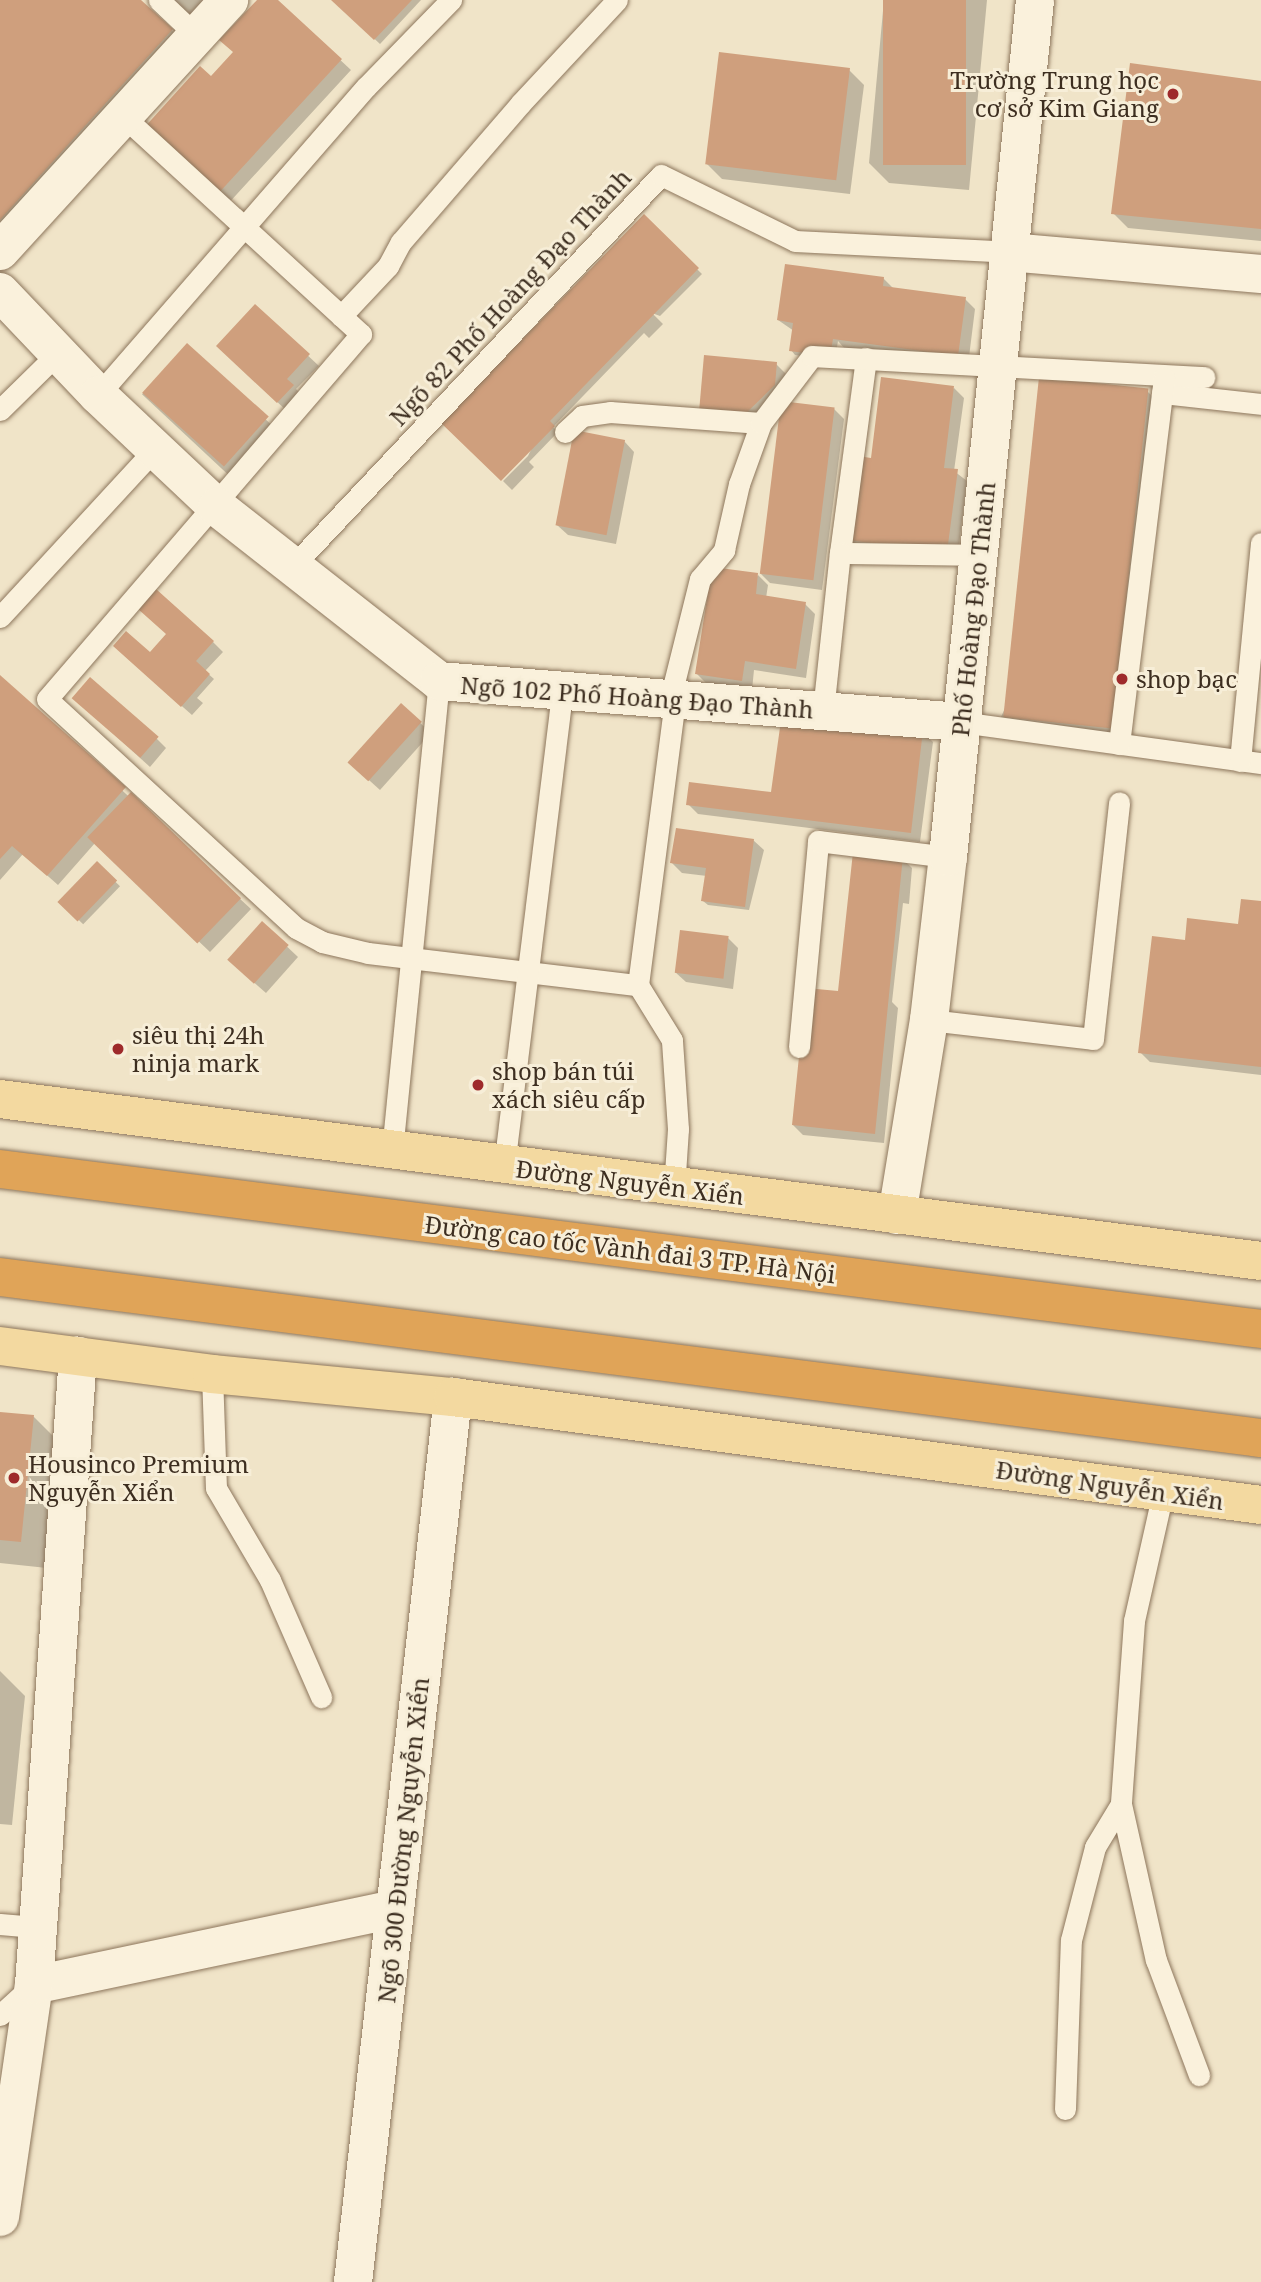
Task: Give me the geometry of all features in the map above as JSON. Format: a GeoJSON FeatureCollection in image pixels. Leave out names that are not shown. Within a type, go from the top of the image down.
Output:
{"type":"FeatureCollection","features":[{"type":"Feature","properties":{"kind":"highway","name":"Đường cao tốc Vành đai 3 TP. Hà Nội"},"geometry":{"type":"LineString","coordinates":[[0,1168],[1261,1329]]}},
{"type":"Feature","properties":{"kind":"highway"},"geometry":{"type":"LineString","coordinates":[[0,1277],[1261,1438]]}},
{"type":"Feature","properties":{"kind":"main road","name":"Đường Nguyễn Xiển"},"geometry":{"type":"LineString","coordinates":[[0,1099],[674,1189],[1261,1261]]}},
{"type":"Feature","properties":{"kind":"main road"},"geometry":{"type":"LineString","coordinates":[[0,1293],[1261,1450]]}},
{"type":"Feature","properties":{"kind":"main road","name":"Đường Nguyễn Xiển"},"geometry":{"type":"LineString","coordinates":[[0,1346],[212,1374],[453,1397],[1261,1505]]}},
{"type":"Feature","properties":{"kind":"street"},"geometry":{"type":"LineString","coordinates":[[0,251],[229,0]]}},
{"type":"Feature","properties":{"kind":"street","name":"Phố Hoàng Đạo Thành"},"geometry":{"type":"LineString","coordinates":[[897,1215],[929,1020],[948,857],[1035,0]]}},
{"type":"Feature","properties":{"kind":"street"},"geometry":{"type":"LineString","coordinates":[[1009,252],[1261,274]]}},
{"type":"Feature","properties":{"kind":"street","name":"Ngõ 102 Phố Hoàng Đạo Thành"},"geometry":{"type":"LineString","coordinates":[[0,292],[60,351],[98,395],[216,507],[439,681],[961,722]]}},
{"type":"Feature","properties":{"kind":"street"},"geometry":{"type":"LineString","coordinates":[[0,2217],[34,1985],[78,1356]]}},
{"type":"Feature","properties":{"kind":"street","name":"Ngõ 300 Đường Nguyễn Xiển"},"geometry":{"type":"LineString","coordinates":[[353,2282],[453,1397]]}},
{"type":"Feature","properties":{"kind":"street"},"geometry":{"type":"LineString","coordinates":[[34,1985],[395,1909]]}},
{"type":"Feature","properties":{"kind":"lane"},"geometry":{"type":"LineString","coordinates":[[159,0],[197,36]]}},
{"type":"Feature","properties":{"kind":"lane"},"geometry":{"type":"LineString","coordinates":[[98,395],[245,231],[366,87],[451,0]]}},
{"type":"Feature","properties":{"kind":"lane"},"geometry":{"type":"LineString","coordinates":[[341,316],[388,266],[401,242],[520,104],[617,0]]}},
{"type":"Feature","properties":{"kind":"lane"},"geometry":{"type":"LineString","coordinates":[[123,116],[245,231],[361,334],[216,507],[47,699],[296,928],[348,949],[638,985]]}},
{"type":"Feature","properties":{"kind":"lane","name":"Ngõ 82 Phố Hoàng Đạo Thành"},"geometry":{"type":"LineString","coordinates":[[292,567],[661,175],[795,241],[1009,252]]}},
{"type":"Feature","properties":{"kind":"lane"},"geometry":{"type":"LineString","coordinates":[[0,410],[60,351]]}},
{"type":"Feature","properties":{"kind":"lane"},"geometry":{"type":"LineString","coordinates":[[674,1189],[677,1129],[672,1040],[638,985],[673,699],[700,579],[724,550],[739,484],[761,423],[812,356],[998,363],[1163,386],[1261,404]]}},
{"type":"Feature","properties":{"kind":"lane"},"geometry":{"type":"LineString","coordinates":[[823,711],[840,553],[866,358]]}},
{"type":"Feature","properties":{"kind":"lane"},"geometry":{"type":"LineString","coordinates":[[1163,386],[1204,377]]}},
{"type":"Feature","properties":{"kind":"lane"},"geometry":{"type":"LineString","coordinates":[[1119,744],[1163,386]]}},
{"type":"Feature","properties":{"kind":"lane"},"geometry":{"type":"LineString","coordinates":[[565,432],[582,416],[610,412],[761,423]]}},
{"type":"Feature","properties":{"kind":"lane"},"geometry":{"type":"LineString","coordinates":[[0,617],[155,449]]}},
{"type":"Feature","properties":{"kind":"lane"},"geometry":{"type":"LineString","coordinates":[[961,722],[1250,762],[1261,543]]}},
{"type":"Feature","properties":{"kind":"lane"},"geometry":{"type":"LineString","coordinates":[[840,553],[978,555]]}},
{"type":"Feature","properties":{"kind":"lane"},"geometry":{"type":"LineString","coordinates":[[392,1151],[439,681]]}},
{"type":"Feature","properties":{"kind":"lane"},"geometry":{"type":"LineString","coordinates":[[504,1166],[562,691]]}},
{"type":"Feature","properties":{"kind":"lane"},"geometry":{"type":"LineString","coordinates":[[929,1020],[1093,1039],[1119,802]]}},
{"type":"Feature","properties":{"kind":"lane"},"geometry":{"type":"LineString","coordinates":[[799,1047],[818,841],[948,857]]}},
{"type":"Feature","properties":{"kind":"lane"},"geometry":{"type":"LineString","coordinates":[[212,1374],[216,1488],[270,1580],[321,1697]]}},
{"type":"Feature","properties":{"kind":"lane"},"geometry":{"type":"LineString","coordinates":[[1163,1492],[1133,1621],[1121,1804],[1156,1959],[1199,2075]]}},
{"type":"Feature","properties":{"kind":"lane"},"geometry":{"type":"LineString","coordinates":[[1065,2109],[1071,1940],[1095,1847],[1121,1804]]}},
{"type":"Feature","properties":{"kind":"lane"},"geometry":{"type":"LineString","coordinates":[[0,1924],[38,1927]]}},
{"type":"Feature","properties":{"kind":"lane"},"geometry":{"type":"LineString","coordinates":[[0,2015],[34,1985]]}},
{"type":"Feature","properties":{"kind":"building"},"geometry":{"type":"Polygon","coordinates":[[[0,0],[141,0],[173,29],[0,220],[0,0]]]}},
{"type":"Feature","properties":{"kind":"building"},"geometry":{"type":"Polygon","coordinates":[[[257,0],[278,0],[342,59],[215,197],[142,130],[200,66],[211,76],[233,52],[219,40],[257,0]]]}},
{"type":"Feature","properties":{"kind":"building"},"geometry":{"type":"Polygon","coordinates":[[[331,0],[412,0],[374,40],[331,0]]]}},
{"type":"Feature","properties":{"kind":"building"},"geometry":{"type":"Polygon","coordinates":[[[883,0],[966,0],[966,165],[883,165],[883,0]]]}},
{"type":"Feature","properties":{"kind":"building"},"geometry":{"type":"Polygon","coordinates":[[[719,52],[850,68],[836,180],[705,164],[719,52]]]}},
{"type":"Feature","properties":{"kind":"building"},"geometry":{"type":"Polygon","coordinates":[[[1130,63],[1261,81],[1261,229],[1111,214],[1130,63]]]}},
{"type":"Feature","properties":{"kind":"building"},"geometry":{"type":"Polygon","coordinates":[[[644,214],[699,268],[550,421],[555,426],[501,481],[441,423],[644,214]]]}},
{"type":"Feature","properties":{"kind":"building"},"geometry":{"type":"Polygon","coordinates":[[[785,264],[884,277],[883,286],[966,297],[958,356],[833,339],[830,356],[789,351],[793,323],[777,320],[785,264]]]}},
{"type":"Feature","properties":{"kind":"building"},"geometry":{"type":"Polygon","coordinates":[[[255,304],[310,354],[287,379],[294,385],[277,403],[216,346],[255,304]]]}},
{"type":"Feature","properties":{"kind":"building"},"geometry":{"type":"Polygon","coordinates":[[[187,343],[269,417],[224,466],[142,393],[187,343]]]}},
{"type":"Feature","properties":{"kind":"building"},"geometry":{"type":"Polygon","coordinates":[[[704,355],[777,362],[775,385],[743,416],[699,412],[704,355]]]}},
{"type":"Feature","properties":{"kind":"building"},"geometry":{"type":"Polygon","coordinates":[[[881,377],[954,386],[944,468],[958,469],[947,552],[847,540],[858,456],[871,458],[881,377]]]}},
{"type":"Feature","properties":{"kind":"building"},"geometry":{"type":"Polygon","coordinates":[[[1039,377],[1148,388],[1113,729],[1003,717],[1039,377]]]}},
{"type":"Feature","properties":{"kind":"building"},"geometry":{"type":"Polygon","coordinates":[[[781,401],[835,408],[813,580],[760,574],[781,401]]]}},
{"type":"Feature","properties":{"kind":"building"},"geometry":{"type":"Polygon","coordinates":[[[574,430],[625,440],[607,535],[555,525],[574,430]]]}},
{"type":"Feature","properties":{"kind":"building"},"geometry":{"type":"Polygon","coordinates":[[[712,567],[758,573],[756,594],[806,602],[796,669],[745,661],[742,681],[695,674],[712,567]]]}},
{"type":"Feature","properties":{"kind":"building"},"geometry":{"type":"Polygon","coordinates":[[[156,589],[214,641],[196,661],[210,674],[181,707],[113,646],[126,631],[150,652],[166,634],[138,609],[156,589]]]}},
{"type":"Feature","properties":{"kind":"building"},"geometry":{"type":"Polygon","coordinates":[[[0,675],[126,787],[47,876],[12,846],[0,859],[0,675]]]}},
{"type":"Feature","properties":{"kind":"building"},"geometry":{"type":"Polygon","coordinates":[[[90,677],[159,737],[140,758],[72,698],[90,677]]]}},
{"type":"Feature","properties":{"kind":"building"},"geometry":{"type":"Polygon","coordinates":[[[401,703],[422,722],[368,781],[347,762],[401,703]]]}},
{"type":"Feature","properties":{"kind":"building"},"geometry":{"type":"Polygon","coordinates":[[[782,713],[923,730],[911,833],[686,805],[689,782],[771,792],[782,713]]]}},
{"type":"Feature","properties":{"kind":"building"},"geometry":{"type":"Polygon","coordinates":[[[131,792],[241,898],[197,944],[87,837],[131,792]]]}},
{"type":"Feature","properties":{"kind":"building"},"geometry":{"type":"Polygon","coordinates":[[[676,828],[754,839],[745,907],[701,901],[706,868],[670,863],[676,828]]]}},
{"type":"Feature","properties":{"kind":"building"},"geometry":{"type":"Polygon","coordinates":[[[853,852],[903,856],[875,1134],[792,1125],[806,988],[838,991],[853,852]]]}},
{"type":"Feature","properties":{"kind":"building"},"geometry":{"type":"Polygon","coordinates":[[[97,861],[117,880],[78,921],[57,902],[97,861]]]}},
{"type":"Feature","properties":{"kind":"building"},"geometry":{"type":"Polygon","coordinates":[[[1241,899],[1261,901],[1261,1067],[1138,1053],[1152,936],[1185,940],[1187,918],[1238,924],[1241,899]]]}},
{"type":"Feature","properties":{"kind":"building"},"geometry":{"type":"Polygon","coordinates":[[[262,921],[289,945],[254,984],[227,960],[262,921]]]}},
{"type":"Feature","properties":{"kind":"building"},"geometry":{"type":"Polygon","coordinates":[[[680,930],[729,936],[723,979],[675,973],[680,930]]]}},
{"type":"Feature","properties":{"kind":"building","name":"Housinco Premium Nguyễn Xiển"},"geometry":{"type":"Polygon","coordinates":[[[0,1412],[34,1415],[21,1542],[0,1540],[0,1412]]]}},
{"type":"Feature","properties":{"kind":"place","name":"Trường Trung học cơ sở Kim Giang"},"geometry":{"type":"Point","coordinates":[1173,94]}},
{"type":"Feature","properties":{"kind":"place","name":"shop bạc"},"geometry":{"type":"Point","coordinates":[1122,679]}},
{"type":"Feature","properties":{"kind":"place","name":"siêu thị 24h ninja mark"},"geometry":{"type":"Point","coordinates":[118,1049]}},
{"type":"Feature","properties":{"kind":"place","name":"shop bán túi xách siêu cấp"},"geometry":{"type":"Point","coordinates":[478,1085]}},
{"type":"Feature","properties":{"kind":"place","name":"Housinco Premium Nguyễn Xiển"},"geometry":{"type":"Point","coordinates":[14,1478]}}]}
